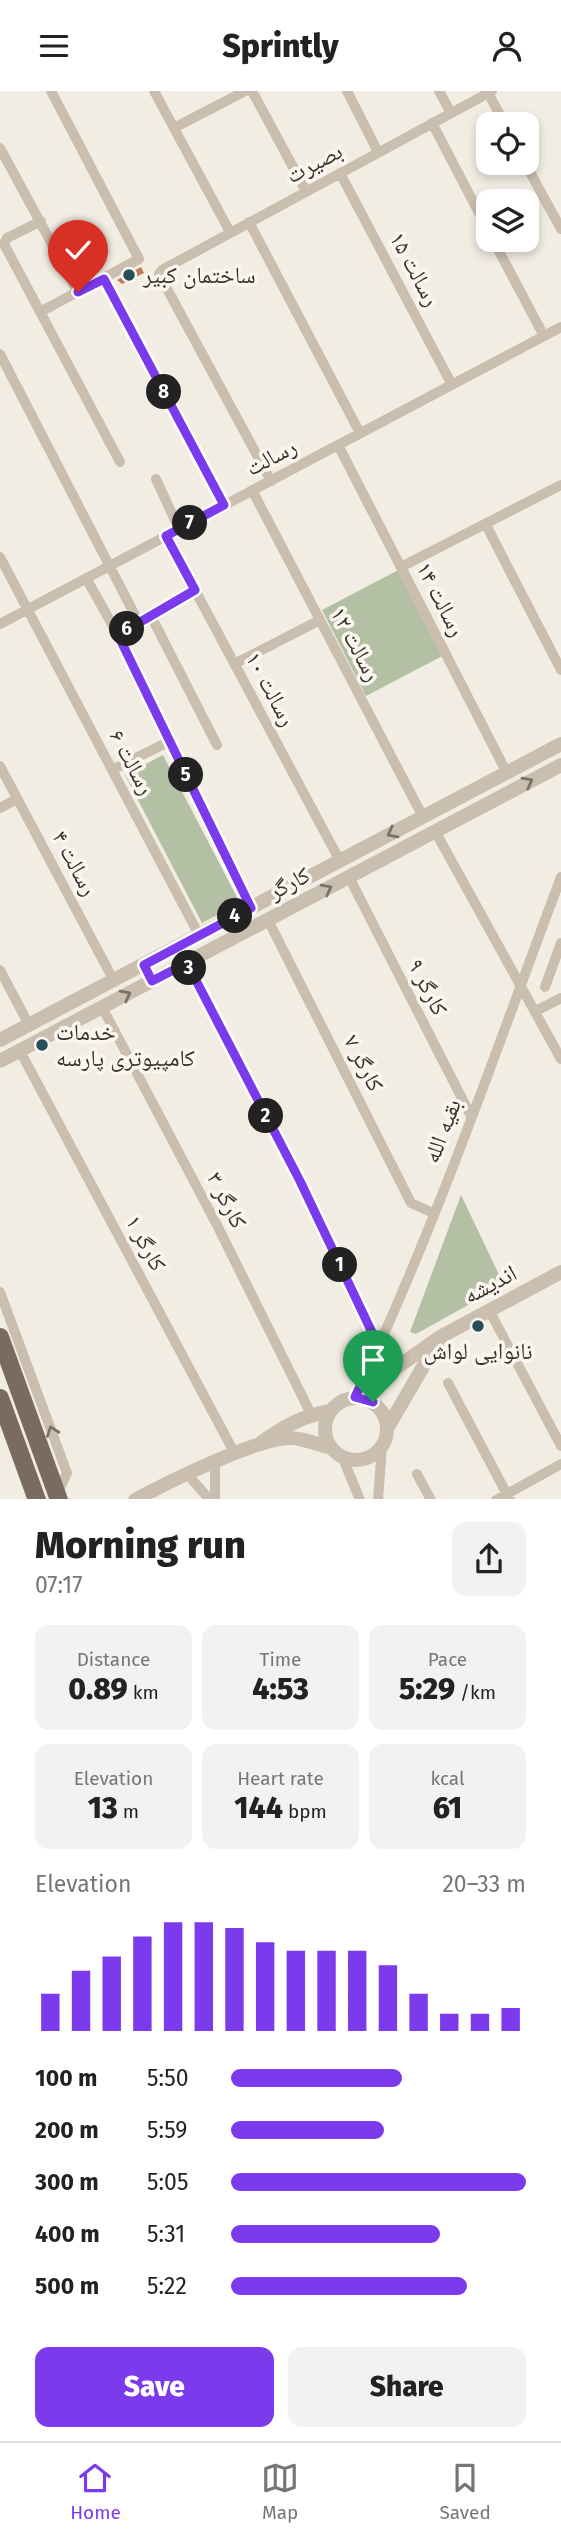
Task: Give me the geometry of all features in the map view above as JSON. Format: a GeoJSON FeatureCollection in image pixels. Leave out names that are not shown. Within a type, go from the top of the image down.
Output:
{"type":"FeatureCollection","features":[{"type":"Feature","properties":{"kind":"main road"},"geometry":{"type":"LineString","coordinates":[[0,1337],[58,1497]]}},
{"type":"Feature","properties":{"kind":"main road"},"geometry":{"type":"LineString","coordinates":[[0,1398],[37,1499]]}},
{"type":"Feature","properties":{"kind":"street"},"geometry":{"type":"LineString","coordinates":[[40,312],[139,259],[51,91]]}},
{"type":"Feature","properties":{"kind":"street"},"geometry":{"type":"LineString","coordinates":[[154,91],[230,232]]}},
{"type":"Feature","properties":{"kind":"street"},"geometry":{"type":"LineString","coordinates":[[174,128],[245,91]]}},
{"type":"Feature","properties":{"kind":"street"},"geometry":{"type":"LineString","coordinates":[[252,91],[306,191]]}},
{"type":"Feature","properties":{"kind":"street"},"geometry":{"type":"LineString","coordinates":[[347,91],[378,152]]}},
{"type":"Feature","properties":{"kind":"street"},"geometry":{"type":"LineString","coordinates":[[439,91],[451,113]]}},
{"type":"Feature","properties":{"kind":"street"},"geometry":{"type":"LineString","coordinates":[[490,92],[499,112]]}},
{"type":"Feature","properties":{"kind":"street","name":"بصیرت"},"geometry":{"type":"LineString","coordinates":[[271,481],[159,274],[230,232],[490,92]]}},
{"type":"Feature","properties":{"kind":"street"},"geometry":{"type":"LineString","coordinates":[[432,123],[476,207]]}},
{"type":"Feature","properties":{"kind":"street"},"geometry":{"type":"LineString","coordinates":[[0,149],[78,292]]}},
{"type":"Feature","properties":{"kind":"street","name":"رسالت ۱۵"},"geometry":{"type":"LineString","coordinates":[[340,173],[452,385]]}},
{"type":"Feature","properties":{"kind":"street"},"geometry":{"type":"LineString","coordinates":[[532,175],[561,229]]}},
{"type":"Feature","properties":{"kind":"street"},"geometry":{"type":"LineString","coordinates":[[41,221],[7,238],[4,244],[120,462]]}},
{"type":"Feature","properties":{"kind":"street"},"geometry":{"type":"LineString","coordinates":[[249,222],[360,433]]}},
{"type":"Feature","properties":{"kind":"street"},"geometry":{"type":"LineString","coordinates":[[500,252],[544,336]]}},
{"type":"Feature","properties":{"kind":"street"},"geometry":{"type":"LineString","coordinates":[[104,279],[224,505]]}},
{"type":"Feature","properties":{"kind":"street","name":"رسالت"},"geometry":{"type":"LineString","coordinates":[[0,624],[561,327]]}},
{"type":"Feature","properties":{"kind":"street"},"geometry":{"type":"LineString","coordinates":[[0,354],[3,369],[111,565],[139,622]]}},
{"type":"Feature","properties":{"kind":"street","name":"رسالت ۱۴"},"geometry":{"type":"LineString","coordinates":[[338,445],[507,773]]}},
{"type":"Feature","properties":{"kind":"street"},"geometry":{"type":"LineString","coordinates":[[156,479],[179,529]]}},
{"type":"Feature","properties":{"kind":"street"},"geometry":{"type":"LineString","coordinates":[[401,567],[561,485]]}},
{"type":"Feature","properties":{"kind":"street","name":"رسالت ۱۲"},"geometry":{"type":"LineString","coordinates":[[252,491],[423,817]]}},
{"type":"Feature","properties":{"kind":"street"},"geometry":{"type":"LineString","coordinates":[[486,525],[561,670]]}},
{"type":"Feature","properties":{"kind":"street","name":"رسالت ۱۰"},"geometry":{"type":"LineString","coordinates":[[166,536],[340,861]]}},
{"type":"Feature","properties":{"kind":"street","name":"رسالت ۶"},"geometry":{"type":"LineString","coordinates":[[0,557],[199,935]]}},
{"type":"Feature","properties":{"kind":"street"},"geometry":{"type":"LineString","coordinates":[[86,578],[118,635],[251,908]]}},
{"type":"Feature","properties":{"kind":"street"},"geometry":{"type":"LineString","coordinates":[[118,635],[195,590]]}},
{"type":"Feature","properties":{"kind":"street"},"geometry":{"type":"LineString","coordinates":[[151,615],[217,745]]}},
{"type":"Feature","properties":{"kind":"street"},"geometry":{"type":"LineString","coordinates":[[234,664],[320,620]]}},
{"type":"Feature","properties":{"kind":"street"},"geometry":{"type":"LineString","coordinates":[[113,770],[170,741]]}},
{"type":"Feature","properties":{"kind":"street","name":"کارگر"},"geometry":{"type":"LineString","coordinates":[[0,1040],[561,744]]}},
{"type":"Feature","properties":{"kind":"street","name":"کارگر"},"geometry":{"type":"LineString","coordinates":[[0,1061],[561,765]]}},
{"type":"Feature","properties":{"kind":"street","name":"رسالت ۴"},"geometry":{"type":"LineString","coordinates":[[0,766],[114,981]]}},
{"type":"Feature","properties":{"kind":"street"},"geometry":{"type":"LineString","coordinates":[[0,808],[17,799]]}},
{"type":"Feature","properties":{"kind":"street"},"geometry":{"type":"LineString","coordinates":[[435,831],[561,1059]]}},
{"type":"Feature","properties":{"kind":"street","name":"کارگر ۹"},"geometry":{"type":"LineString","coordinates":[[349,877],[471,1116]]}},
{"type":"Feature","properties":{"kind":"street","name":"بقیه الله"},"geometry":{"type":"LineString","coordinates":[[355,1397],[379,1347],[433,1213],[561,877]]}},
{"type":"Feature","properties":{"kind":"street","name":"کارگر ۷"},"geometry":{"type":"LineString","coordinates":[[268,920],[411,1203],[433,1213]]}},
{"type":"Feature","properties":{"kind":"street"},"geometry":{"type":"LineString","coordinates":[[545,987],[561,947]]}},
{"type":"Feature","properties":{"kind":"street"},"geometry":{"type":"LineString","coordinates":[[187,963],[300,1181],[379,1347]]}},
{"type":"Feature","properties":{"kind":"street"},"geometry":{"type":"LineString","coordinates":[[144,965],[152,981]]}},
{"type":"Feature","properties":{"kind":"street"},"geometry":{"type":"LineString","coordinates":[[0,971],[29,1025]]}},
{"type":"Feature","properties":{"kind":"street"},"geometry":{"type":"LineString","coordinates":[[536,1011],[561,998]]}},
{"type":"Feature","properties":{"kind":"street","name":"کارگر ۳"},"geometry":{"type":"LineString","coordinates":[[102,1007],[218,1227],[311,1414]]}},
{"type":"Feature","properties":{"kind":"street","name":"کارگر ۱"},"geometry":{"type":"LineString","coordinates":[[20,1051],[235,1454]]}},
{"type":"Feature","properties":{"kind":"street","name":"اندیشه"},"geometry":{"type":"LineString","coordinates":[[258,1445],[287,1424],[311,1414],[330,1412],[345,1399],[355,1397],[440,1337],[561,1272]]}},
{"type":"Feature","properties":{"kind":"street"},"geometry":{"type":"LineString","coordinates":[[0,1292],[68,1473],[58,1497]]}},
{"type":"Feature","properties":{"kind":"street"},"geometry":{"type":"LineString","coordinates":[[489,1310],[561,1446]]}},
{"type":"Feature","properties":{"kind":"street"},"geometry":{"type":"LineString","coordinates":[[379,1499],[382,1446],[388,1427],[440,1337]]}},
{"type":"Feature","properties":{"kind":"street"},"geometry":{"type":"LineString","coordinates":[[448,1383],[508,1497],[561,1464]]}},
{"type":"Feature","properties":{"kind":"street"},"geometry":{"type":"LineString","coordinates":[[355,1397],[365,1398],[381,1409],[388,1427]]}},
{"type":"Feature","properties":{"kind":"street"},"geometry":{"type":"LineString","coordinates":[[330,1412],[325,1430],[360,1499]]}},
{"type":"Feature","properties":{"kind":"street","name":"اندیشه"},"geometry":{"type":"LineString","coordinates":[[137,1499],[235,1454],[258,1445],[290,1438],[358,1460],[367,1458],[382,1446]]}},
{"type":"Feature","properties":{"kind":"street"},"geometry":{"type":"LineString","coordinates":[[212,1499],[215,1463]]}},
{"type":"Feature","properties":{"kind":"street"},"geometry":{"type":"LineString","coordinates":[[187,1474],[211,1499]]}},
{"type":"Feature","properties":{"kind":"street"},"geometry":{"type":"LineString","coordinates":[[417,1474],[430,1499]]}},
{"type":"Feature","properties":{"kind":"green space"},"geometry":{"type":"Polygon","coordinates":[[[406,566],[450,652],[366,696],[322,610],[406,566]]]}},
{"type":"Feature","properties":{"kind":"green space"},"geometry":{"type":"Polygon","coordinates":[[[163,755],[240,903],[202,923],[125,775],[163,755]]]}},
{"type":"Feature","properties":{"kind":"green space"},"geometry":{"type":"Polygon","coordinates":[[[461,1195],[504,1285],[416,1334],[410,1332],[461,1195]]]}},
{"type":"Feature","properties":{"kind":"building","name":"ساختمان کبیر"},"geometry":{"type":"Polygon","coordinates":[[[141,267],[144,273],[122,284],[117,280],[141,267]]]}},
{"type":"Feature","properties":{"kind":"place","name":"ساختمان کبیر"},"geometry":{"type":"Point","coordinates":[129,275]}},
{"type":"Feature","properties":{"kind":"place","name":"خدمات کامپیوتری پارسه"},"geometry":{"type":"Point","coordinates":[42,1045]}},
{"type":"Feature","properties":{"kind":"place","name":"نانوایی لواش"},"geometry":{"type":"Point","coordinates":[478,1326]}},
{"type":"Feature","properties":{"kind":"route"},"geometry":{"type":"LineString","coordinates":[[78,292],[104,279],[224,505],[166,536],[195,590],[118,635],[251,908],[144,965],[152,981],[187,963],[300,1181],[379,1347],[355,1397],[373,1402]]}}]}
